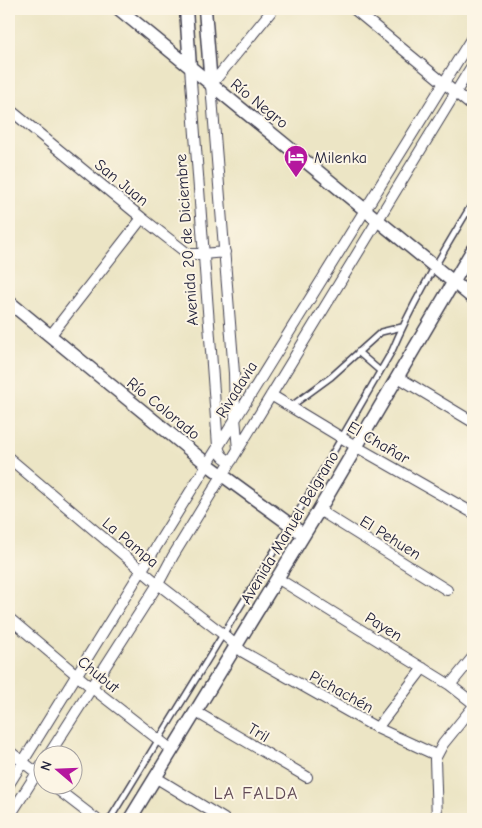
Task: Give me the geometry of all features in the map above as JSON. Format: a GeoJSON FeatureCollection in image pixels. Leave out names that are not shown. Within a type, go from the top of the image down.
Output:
{"type":"FeatureCollection","features":[{"type":"Feature","properties":{"kind":"street","name":"Río Negro"},"geometry":{"type":"LineString","coordinates":[[119,9],[473,298]]}},
{"type":"Feature","properties":{"kind":"street","name":"Avenida 20 de Diciembre"},"geometry":{"type":"LineString","coordinates":[[186,9],[218,446]]}},
{"type":"Feature","properties":{"kind":"street"},"geometry":{"type":"LineString","coordinates":[[205,9],[225,252],[238,449]]}},
{"type":"Feature","properties":{"kind":"street"},"geometry":{"type":"LineString","coordinates":[[211,84],[273,9]]}},
{"type":"Feature","properties":{"kind":"street"},"geometry":{"type":"LineString","coordinates":[[354,9],[473,107]]}},
{"type":"Feature","properties":{"kind":"street","name":"Rivadavia"},"geometry":{"type":"LineString","coordinates":[[9,784],[473,36]]}},
{"type":"Feature","properties":{"kind":"street","name":"Rivadavia"},"geometry":{"type":"LineString","coordinates":[[54,746],[158,584],[222,475],[473,64]]}},
{"type":"Feature","properties":{"kind":"street","name":"San Juan"},"geometry":{"type":"LineString","coordinates":[[9,109],[188,254],[225,252]]}},
{"type":"Feature","properties":{"kind":"street"},"geometry":{"type":"LineString","coordinates":[[50,336],[142,218]]}},
{"type":"Feature","properties":{"kind":"street","name":"Avenida Manuel Belgrano"},"geometry":{"type":"LineString","coordinates":[[130,819],[319,510],[473,249]]}},
{"type":"Feature","properties":{"kind":"street","name":"Río Colorado"},"geometry":{"type":"LineString","coordinates":[[9,302],[207,464],[303,534]]}},
{"type":"Feature","properties":{"kind":"street"},"geometry":{"type":"LineString","coordinates":[[398,376],[473,422]]}},
{"type":"Feature","properties":{"kind":"street","name":"El Chañar"},"geometry":{"type":"LineString","coordinates":[[271,395],[473,513]]}},
{"type":"Feature","properties":{"kind":"street"},"geometry":{"type":"LineString","coordinates":[[218,446],[222,457],[226,460],[232,460]]}},
{"type":"Feature","properties":{"kind":"street","name":"La Pampa"},"geometry":{"type":"LineString","coordinates":[[9,458],[158,584],[223,634],[235,647]]}},
{"type":"Feature","properties":{"kind":"street","name":"El Pehuen"},"geometry":{"type":"LineString","coordinates":[[319,510],[447,590]]}},
{"type":"Feature","properties":{"kind":"street","name":"Payen"},"geometry":{"type":"LineString","coordinates":[[277,578],[450,685],[473,703]]}},
{"type":"Feature","properties":{"kind":"street","name":"Chubut"},"geometry":{"type":"LineString","coordinates":[[9,618],[91,688],[172,750]]}},
{"type":"Feature","properties":{"kind":"street","name":"Pichachén"},"geometry":{"type":"LineString","coordinates":[[235,647],[377,728],[436,755]]}},
{"type":"Feature","properties":{"kind":"street"},"geometry":{"type":"LineString","coordinates":[[450,685],[473,657]]}},
{"type":"Feature","properties":{"kind":"street"},"geometry":{"type":"LineString","coordinates":[[377,728],[423,668]]}},
{"type":"Feature","properties":{"kind":"street"},"geometry":{"type":"LineString","coordinates":[[437,819],[435,758],[443,744],[473,707]]}},
{"type":"Feature","properties":{"kind":"street","name":"Tril"},"geometry":{"type":"LineString","coordinates":[[196,712],[307,778]]}},
{"type":"Feature","properties":{"kind":"street"},"geometry":{"type":"LineString","coordinates":[[9,751],[32,767]]}},
{"type":"Feature","properties":{"kind":"street"},"geometry":{"type":"LineString","coordinates":[[155,777],[224,819]]}},
{"type":"Feature","properties":{"kind":"street"},"geometry":{"type":"LineString","coordinates":[[9,817],[32,785]]}},
{"type":"Feature","properties":{"kind":"street"},"geometry":{"type":"LineString","coordinates":[[66,796],[96,819]]}},
{"type":"Feature","properties":{"kind":"lane"},"geometry":{"type":"LineString","coordinates":[[110,819],[342,438],[392,351],[402,327],[434,267],[473,202]]}},
{"type":"Feature","properties":{"kind":"lane"},"geometry":{"type":"LineString","coordinates":[[290,407],[330,376],[381,332],[402,327]]}},
{"type":"Feature","properties":{"kind":"lane"},"geometry":{"type":"LineString","coordinates":[[358,352],[380,372]]}},
{"type":"Feature","properties":{"kind":"place","name":"Milenka"},"geometry":{"type":"Point","coordinates":[296,178]}},
{"type":"Feature","properties":{"kind":"district","name":"LA FALDA"},"geometry":{"type":"Point","coordinates":[256,793]}}]}
